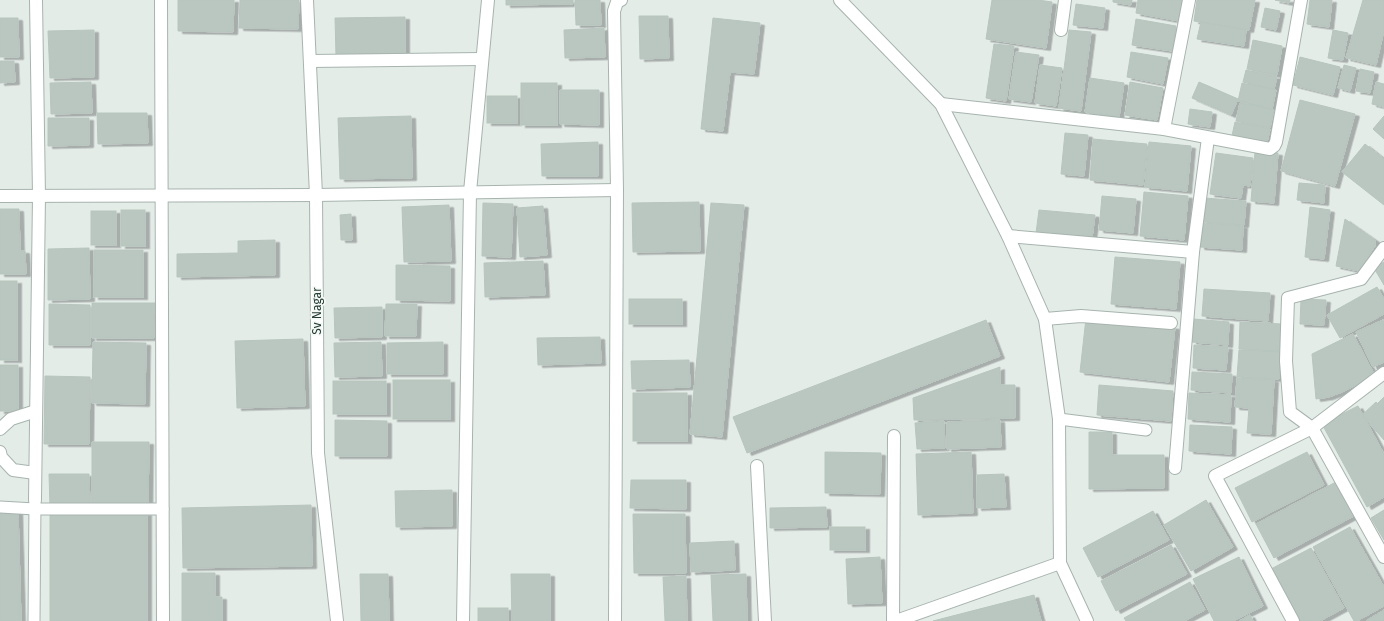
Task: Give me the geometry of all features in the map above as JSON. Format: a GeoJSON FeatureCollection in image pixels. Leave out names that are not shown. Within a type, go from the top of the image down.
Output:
{"type":"FeatureCollection","features":[{"type":"Feature","properties":{"kind":"street"},"geometry":{"type":"LineString","coordinates":[[35,504],[39,196],[36,0]]}},
{"type":"Feature","properties":{"kind":"street"},"geometry":{"type":"LineString","coordinates":[[161,0],[163,621]]}},
{"type":"Feature","properties":{"kind":"street","name":"Sv Nagar"},"geometry":{"type":"LineString","coordinates":[[307,0],[316,195],[318,453],[337,621]]}},
{"type":"Feature","properties":{"kind":"street"},"geometry":{"type":"LineString","coordinates":[[462,621],[470,192],[488,0]]}},
{"type":"Feature","properties":{"kind":"street"},"geometry":{"type":"LineString","coordinates":[[615,621],[617,190],[614,11],[617,2],[621,0]]}},
{"type":"Feature","properties":{"kind":"street"},"geometry":{"type":"LineString","coordinates":[[840,0],[941,104],[1008,236],[1045,319],[1059,419],[1060,563],[1087,621]]}},
{"type":"Feature","properties":{"kind":"street"},"geometry":{"type":"LineString","coordinates":[[1061,30],[1065,0]]}},
{"type":"Feature","properties":{"kind":"street"},"geometry":{"type":"LineString","coordinates":[[1164,129],[1189,0]]}},
{"type":"Feature","properties":{"kind":"street"},"geometry":{"type":"LineString","coordinates":[[941,104],[1164,129],[1270,149],[1274,146],[1301,0]]}},
{"type":"Feature","properties":{"kind":"street"},"geometry":{"type":"LineString","coordinates":[[310,61],[482,59]]}},
{"type":"Feature","properties":{"kind":"street"},"geometry":{"type":"LineString","coordinates":[[1175,468],[1193,252],[1208,138]]}},
{"type":"Feature","properties":{"kind":"street"},"geometry":{"type":"LineString","coordinates":[[0,196],[316,195],[617,190]]}},
{"type":"Feature","properties":{"kind":"street"},"geometry":{"type":"LineString","coordinates":[[1008,236],[1193,252]]}},
{"type":"Feature","properties":{"kind":"street"},"geometry":{"type":"LineString","coordinates":[[1384,248],[1361,278],[1288,298],[1286,362],[1290,412],[1312,428],[1384,557]]}},
{"type":"Feature","properties":{"kind":"street"},"geometry":{"type":"LineString","coordinates":[[1045,319],[1081,316],[1171,323]]}},
{"type":"Feature","properties":{"kind":"street"},"geometry":{"type":"LineString","coordinates":[[1293,621],[1215,476],[1312,428],[1384,373]]}},
{"type":"Feature","properties":{"kind":"street"},"geometry":{"type":"LineString","coordinates":[[0,429],[11,419],[36,411]]}},
{"type":"Feature","properties":{"kind":"street"},"geometry":{"type":"LineString","coordinates":[[892,621],[894,436]]}},
{"type":"Feature","properties":{"kind":"street"},"geometry":{"type":"LineString","coordinates":[[0,452],[1,457],[13,470],[35,473]]}},
{"type":"Feature","properties":{"kind":"street"},"geometry":{"type":"LineString","coordinates":[[756,466],[765,621]]}},
{"type":"Feature","properties":{"kind":"street"},"geometry":{"type":"LineString","coordinates":[[896,621],[1060,563]]}},
{"type":"Feature","properties":{"kind":"lane"},"geometry":{"type":"LineString","coordinates":[[1059,419],[1146,430]]}},
{"type":"Feature","properties":{"kind":"lane"},"geometry":{"type":"LineString","coordinates":[[34,621],[35,504]]}},
{"type":"Feature","properties":{"kind":"lane"},"geometry":{"type":"LineString","coordinates":[[0,507],[23,507],[35,504],[163,509]]}},
{"type":"Feature","properties":{"kind":"building"},"geometry":{"type":"Polygon","coordinates":[[[178,0],[234,0],[233,32],[178,31],[178,0]]]}},
{"type":"Feature","properties":{"kind":"building"},"geometry":{"type":"Polygon","coordinates":[[[240,0],[299,0],[298,29],[239,28],[240,0]]]}},
{"type":"Feature","properties":{"kind":"building"},"geometry":{"type":"Polygon","coordinates":[[[506,0],[573,0],[573,4],[506,5],[506,0]]]}},
{"type":"Feature","properties":{"kind":"building"},"geometry":{"type":"Polygon","coordinates":[[[575,0],[600,0],[601,25],[576,25],[575,0]]]}},
{"type":"Feature","properties":{"kind":"building"},"geometry":{"type":"Polygon","coordinates":[[[992,0],[1038,0],[1052,2],[1046,48],[986,39],[992,0]]]}},
{"type":"Feature","properties":{"kind":"building"},"geometry":{"type":"Polygon","coordinates":[[[1113,0],[1132,0],[1131,5],[1113,2],[1113,0]]]}},
{"type":"Feature","properties":{"kind":"building"},"geometry":{"type":"Polygon","coordinates":[[[1138,0],[1183,0],[1179,21],[1136,13],[1138,0]]]}},
{"type":"Feature","properties":{"kind":"building"},"geometry":{"type":"Polygon","coordinates":[[[1197,0],[1255,0],[1249,30],[1194,21],[1197,0]]]}},
{"type":"Feature","properties":{"kind":"building"},"geometry":{"type":"Polygon","coordinates":[[[1275,0],[1290,0],[1289,3],[1275,0]]]}},
{"type":"Feature","properties":{"kind":"building"},"geometry":{"type":"Polygon","coordinates":[[[1310,0],[1332,0],[1329,27],[1307,24],[1310,0]]]}},
{"type":"Feature","properties":{"kind":"building"},"geometry":{"type":"Polygon","coordinates":[[[1363,0],[1384,0],[1384,30],[1376,65],[1346,58],[1363,0]]]}},
{"type":"Feature","properties":{"kind":"building"},"geometry":{"type":"Polygon","coordinates":[[[1076,4],[1105,8],[1103,28],[1073,25],[1076,4]]]}},
{"type":"Feature","properties":{"kind":"building"},"geometry":{"type":"Polygon","coordinates":[[[1265,8],[1280,11],[1276,30],[1261,27],[1265,8]]]}},
{"type":"Feature","properties":{"kind":"building"},"geometry":{"type":"Polygon","coordinates":[[[639,16],[668,16],[669,58],[640,59],[639,16]]]}},
{"type":"Feature","properties":{"kind":"building"},"geometry":{"type":"Polygon","coordinates":[[[405,17],[405,54],[336,56],[335,18],[405,17]]]}},
{"type":"Feature","properties":{"kind":"building"},"geometry":{"type":"Polygon","coordinates":[[[0,18],[18,18],[19,57],[0,57],[0,18]]]}},
{"type":"Feature","properties":{"kind":"building"},"geometry":{"type":"Polygon","coordinates":[[[713,18],[760,23],[754,74],[730,72],[723,131],[701,129],[713,18]]]}},
{"type":"Feature","properties":{"kind":"building"},"geometry":{"type":"Polygon","coordinates":[[[1136,19],[1176,26],[1172,51],[1132,45],[1136,19]]]}},
{"type":"Feature","properties":{"kind":"building"},"geometry":{"type":"Polygon","coordinates":[[[1201,22],[1246,30],[1244,46],[1197,39],[1201,22]]]}},
{"type":"Feature","properties":{"kind":"building"},"geometry":{"type":"Polygon","coordinates":[[[604,28],[605,57],[565,58],[564,30],[604,28]]]}},
{"type":"Feature","properties":{"kind":"building"},"geometry":{"type":"Polygon","coordinates":[[[94,30],[94,77],[50,78],[48,31],[94,30]]]}},
{"type":"Feature","properties":{"kind":"building"},"geometry":{"type":"Polygon","coordinates":[[[1069,30],[1091,32],[1081,111],[1059,108],[1069,30]]]}},
{"type":"Feature","properties":{"kind":"building"},"geometry":{"type":"Polygon","coordinates":[[[1333,30],[1348,33],[1343,60],[1328,58],[1333,30]]]}},
{"type":"Feature","properties":{"kind":"building"},"geometry":{"type":"Polygon","coordinates":[[[1253,40],[1282,46],[1277,75],[1247,69],[1253,40]]]}},
{"type":"Feature","properties":{"kind":"building"},"geometry":{"type":"Polygon","coordinates":[[[994,44],[1014,46],[1006,101],[986,98],[994,44]]]}},
{"type":"Feature","properties":{"kind":"building"},"geometry":{"type":"Polygon","coordinates":[[[1016,52],[1039,55],[1031,102],[1009,99],[1016,52]]]}},
{"type":"Feature","properties":{"kind":"building"},"geometry":{"type":"Polygon","coordinates":[[[1131,52],[1168,58],[1163,84],[1127,77],[1131,52]]]}},
{"type":"Feature","properties":{"kind":"building"},"geometry":{"type":"Polygon","coordinates":[[[1300,57],[1340,67],[1333,95],[1293,85],[1300,57]]]}},
{"type":"Feature","properties":{"kind":"building"},"geometry":{"type":"Polygon","coordinates":[[[0,61],[14,61],[15,82],[0,83],[0,61]]]}},
{"type":"Feature","properties":{"kind":"building"},"geometry":{"type":"Polygon","coordinates":[[[1040,65],[1062,68],[1056,106],[1035,103],[1040,65]]]}},
{"type":"Feature","properties":{"kind":"building"},"geometry":{"type":"Polygon","coordinates":[[[1344,65],[1356,68],[1350,91],[1338,88],[1344,65]]]}},
{"type":"Feature","properties":{"kind":"building"},"geometry":{"type":"Polygon","coordinates":[[[1360,69],[1374,72],[1370,93],[1356,91],[1360,69]]]}},
{"type":"Feature","properties":{"kind":"building"},"geometry":{"type":"Polygon","coordinates":[[[1246,70],[1277,77],[1274,89],[1243,82],[1246,70]]]}},
{"type":"Feature","properties":{"kind":"building"},"geometry":{"type":"Polygon","coordinates":[[[1090,78],[1124,83],[1119,117],[1085,112],[1090,78]]]}},
{"type":"Feature","properties":{"kind":"building"},"geometry":{"type":"Polygon","coordinates":[[[91,82],[92,113],[51,114],[50,83],[91,82]]]}},
{"type":"Feature","properties":{"kind":"building"},"geometry":{"type":"Polygon","coordinates":[[[1130,82],[1163,88],[1157,120],[1125,115],[1130,82]]]}},
{"type":"Feature","properties":{"kind":"building"},"geometry":{"type":"Polygon","coordinates":[[[1199,82],[1238,99],[1231,115],[1192,98],[1199,82]]]}},
{"type":"Feature","properties":{"kind":"building"},"geometry":{"type":"Polygon","coordinates":[[[1376,82],[1384,84],[1384,107],[1372,104],[1376,82]]]}},
{"type":"Feature","properties":{"kind":"building"},"geometry":{"type":"Polygon","coordinates":[[[521,83],[557,83],[557,125],[521,125],[521,83]]]}},
{"type":"Feature","properties":{"kind":"building"},"geometry":{"type":"Polygon","coordinates":[[[1242,83],[1276,90],[1272,109],[1238,101],[1242,83]]]}},
{"type":"Feature","properties":{"kind":"building"},"geometry":{"type":"Polygon","coordinates":[[[560,90],[599,90],[599,125],[560,124],[560,90]]]}},
{"type":"Feature","properties":{"kind":"building"},"geometry":{"type":"Polygon","coordinates":[[[487,96],[517,96],[517,123],[487,123],[487,96]]]}},
{"type":"Feature","properties":{"kind":"building"},"geometry":{"type":"Polygon","coordinates":[[[1300,100],[1355,114],[1335,186],[1281,171],[1300,100]]]}},
{"type":"Feature","properties":{"kind":"building"},"geometry":{"type":"Polygon","coordinates":[[[1240,103],[1274,110],[1270,128],[1236,121],[1240,103]]]}},
{"type":"Feature","properties":{"kind":"building"},"geometry":{"type":"Polygon","coordinates":[[[1190,109],[1212,112],[1210,127],[1188,124],[1190,109]]]}},
{"type":"Feature","properties":{"kind":"building"},"geometry":{"type":"Polygon","coordinates":[[[97,113],[147,113],[148,143],[98,144],[97,113]]]}},
{"type":"Feature","properties":{"kind":"building"},"geometry":{"type":"Polygon","coordinates":[[[411,116],[412,178],[340,179],[338,118],[411,116]]]}},
{"type":"Feature","properties":{"kind":"building"},"geometry":{"type":"Polygon","coordinates":[[[1384,116],[1384,139],[1373,129],[1384,116]]]}},
{"type":"Feature","properties":{"kind":"building"},"geometry":{"type":"Polygon","coordinates":[[[48,118],[89,118],[89,145],[48,146],[48,118]]]}},
{"type":"Feature","properties":{"kind":"building"},"geometry":{"type":"Polygon","coordinates":[[[1235,122],[1270,129],[1266,147],[1231,140],[1235,122]]]}},
{"type":"Feature","properties":{"kind":"building"},"geometry":{"type":"Polygon","coordinates":[[[1065,133],[1088,135],[1084,176],[1061,174],[1065,133]]]}},
{"type":"Feature","properties":{"kind":"building"},"geometry":{"type":"Polygon","coordinates":[[[1093,139],[1147,144],[1143,185],[1090,180],[1093,139]]]}},
{"type":"Feature","properties":{"kind":"building"},"geometry":{"type":"Polygon","coordinates":[[[598,142],[598,176],[542,176],[541,144],[598,142]]]}},
{"type":"Feature","properties":{"kind":"building"},"geometry":{"type":"Polygon","coordinates":[[[1149,142],[1191,146],[1187,191],[1145,187],[1149,142]]]}},
{"type":"Feature","properties":{"kind":"building"},"geometry":{"type":"Polygon","coordinates":[[[1365,144],[1384,159],[1384,205],[1342,172],[1365,144]]]}},
{"type":"Feature","properties":{"kind":"building"},"geometry":{"type":"Polygon","coordinates":[[[1255,152],[1278,153],[1274,203],[1251,201],[1255,152]]]}},
{"type":"Feature","properties":{"kind":"building"},"geometry":{"type":"Polygon","coordinates":[[[1216,153],[1253,158],[1250,186],[1243,185],[1241,198],[1210,194],[1216,153]]]}},
{"type":"Feature","properties":{"kind":"building"},"geometry":{"type":"Polygon","coordinates":[[[1299,183],[1325,185],[1324,203],[1297,200],[1299,183]]]}},
{"type":"Feature","properties":{"kind":"building"},"geometry":{"type":"Polygon","coordinates":[[[1144,192],[1188,196],[1184,240],[1140,236],[1144,192]]]}},
{"type":"Feature","properties":{"kind":"building"},"geometry":{"type":"Polygon","coordinates":[[[1102,196],[1136,199],[1133,233],[1099,230],[1102,196]]]}},
{"type":"Feature","properties":{"kind":"building"},"geometry":{"type":"Polygon","coordinates":[[[1204,198],[1246,201],[1244,225],[1203,222],[1204,198]]]}},
{"type":"Feature","properties":{"kind":"building"},"geometry":{"type":"Polygon","coordinates":[[[699,202],[700,251],[633,252],[632,203],[699,202]]]}},
{"type":"Feature","properties":{"kind":"building"},"geometry":{"type":"Polygon","coordinates":[[[483,203],[513,204],[511,257],[482,256],[483,203]]]}},
{"type":"Feature","properties":{"kind":"building"},"geometry":{"type":"Polygon","coordinates":[[[711,203],[744,205],[722,437],[690,434],[711,203]]]}},
{"type":"Feature","properties":{"kind":"building"},"geometry":{"type":"Polygon","coordinates":[[[449,205],[451,261],[404,262],[402,207],[449,205]]]}},
{"type":"Feature","properties":{"kind":"building"},"geometry":{"type":"Polygon","coordinates":[[[543,206],[547,255],[520,257],[517,208],[543,206]]]}},
{"type":"Feature","properties":{"kind":"building"},"geometry":{"type":"Polygon","coordinates":[[[1310,207],[1330,210],[1324,259],[1305,257],[1310,207]]]}},
{"type":"Feature","properties":{"kind":"building"},"geometry":{"type":"Polygon","coordinates":[[[0,209],[19,209],[20,251],[25,251],[26,274],[0,274],[0,209]]]}},
{"type":"Feature","properties":{"kind":"building"},"geometry":{"type":"Polygon","coordinates":[[[121,210],[145,210],[145,246],[121,246],[121,210]]]}},
{"type":"Feature","properties":{"kind":"building"},"geometry":{"type":"Polygon","coordinates":[[[1039,210],[1095,215],[1092,238],[1036,233],[1039,210]]]}},
{"type":"Feature","properties":{"kind":"building"},"geometry":{"type":"Polygon","coordinates":[[[91,211],[116,211],[116,245],[91,245],[91,211]]]}},
{"type":"Feature","properties":{"kind":"building"},"geometry":{"type":"Polygon","coordinates":[[[351,214],[352,240],[341,240],[340,215],[351,214]]]}},
{"type":"Feature","properties":{"kind":"building"},"geometry":{"type":"Polygon","coordinates":[[[1345,219],[1375,240],[1375,246],[1359,271],[1336,266],[1345,219]]]}},
{"type":"Feature","properties":{"kind":"building"},"geometry":{"type":"Polygon","coordinates":[[[1202,223],[1243,226],[1242,250],[1200,247],[1202,223]]]}},
{"type":"Feature","properties":{"kind":"building"},"geometry":{"type":"Polygon","coordinates":[[[275,240],[275,275],[177,277],[177,254],[238,253],[238,241],[275,240]]]}},
{"type":"Feature","properties":{"kind":"building"},"geometry":{"type":"Polygon","coordinates":[[[89,248],[90,299],[48,300],[48,249],[89,248]]]}},
{"type":"Feature","properties":{"kind":"building"},"geometry":{"type":"Polygon","coordinates":[[[94,250],[143,250],[143,297],[94,297],[94,250]]]}},
{"type":"Feature","properties":{"kind":"building"},"geometry":{"type":"Polygon","coordinates":[[[1115,257],[1180,262],[1176,309],[1111,304],[1115,257]]]}},
{"type":"Feature","properties":{"kind":"building"},"geometry":{"type":"Polygon","coordinates":[[[543,261],[545,295],[485,297],[484,263],[543,261]]]}},
{"type":"Feature","properties":{"kind":"building"},"geometry":{"type":"Polygon","coordinates":[[[1384,262],[1384,285],[1374,268],[1384,262]]]}},
{"type":"Feature","properties":{"kind":"building"},"geometry":{"type":"Polygon","coordinates":[[[396,265],[450,266],[450,301],[396,300],[396,265]]]}},
{"type":"Feature","properties":{"kind":"building"},"geometry":{"type":"Polygon","coordinates":[[[0,281],[17,281],[17,360],[0,360],[0,281]]]}},
{"type":"Feature","properties":{"kind":"building"},"geometry":{"type":"Polygon","coordinates":[[[1377,287],[1384,299],[1384,314],[1340,338],[1327,315],[1377,287]]]}},
{"type":"Feature","properties":{"kind":"building"},"geometry":{"type":"Polygon","coordinates":[[[1204,289],[1270,293],[1268,321],[1202,316],[1204,289]]]}},
{"type":"Feature","properties":{"kind":"building"},"geometry":{"type":"Polygon","coordinates":[[[629,299],[682,299],[682,324],[629,324],[629,299]]]}},
{"type":"Feature","properties":{"kind":"building"},"geometry":{"type":"Polygon","coordinates":[[[1301,299],[1326,300],[1324,325],[1300,324],[1301,299]]]}},
{"type":"Feature","properties":{"kind":"building"},"geometry":{"type":"Polygon","coordinates":[[[92,303],[155,303],[154,338],[92,338],[92,303]]]}},
{"type":"Feature","properties":{"kind":"building"},"geometry":{"type":"Polygon","coordinates":[[[49,304],[90,305],[90,345],[49,345],[49,304]]]}},
{"type":"Feature","properties":{"kind":"building"},"geometry":{"type":"Polygon","coordinates":[[[386,304],[417,304],[416,336],[385,336],[386,304]]]}},
{"type":"Feature","properties":{"kind":"building"},"geometry":{"type":"Polygon","coordinates":[[[382,307],[382,337],[335,338],[334,308],[382,307]]]}},
{"type":"Feature","properties":{"kind":"building"},"geometry":{"type":"Polygon","coordinates":[[[1086,318],[1175,327],[1169,382],[1080,372],[1086,318]]]}},
{"type":"Feature","properties":{"kind":"building"},"geometry":{"type":"Polygon","coordinates":[[[1194,319],[1229,322],[1228,345],[1192,342],[1194,319]]]}},
{"type":"Feature","properties":{"kind":"building"},"geometry":{"type":"Polygon","coordinates":[[[986,320],[1000,356],[747,453],[733,417],[986,320]]]}},
{"type":"Feature","properties":{"kind":"building"},"geometry":{"type":"Polygon","coordinates":[[[1383,320],[1384,362],[1373,367],[1356,332],[1383,320]]]}},
{"type":"Feature","properties":{"kind":"building"},"geometry":{"type":"Polygon","coordinates":[[[1240,322],[1282,324],[1281,351],[1239,349],[1240,322]]]}},
{"type":"Feature","properties":{"kind":"building"},"geometry":{"type":"Polygon","coordinates":[[[1353,334],[1375,376],[1342,392],[1329,397],[1316,399],[1312,354],[1353,334]]]}},
{"type":"Feature","properties":{"kind":"building"},"geometry":{"type":"Polygon","coordinates":[[[600,337],[601,363],[538,365],[537,338],[600,337]]]}},
{"type":"Feature","properties":{"kind":"building"},"geometry":{"type":"Polygon","coordinates":[[[303,339],[305,406],[237,408],[235,341],[303,339]]]}},
{"type":"Feature","properties":{"kind":"building"},"geometry":{"type":"Polygon","coordinates":[[[93,342],[146,343],[145,404],[92,403],[93,342]]]}},
{"type":"Feature","properties":{"kind":"building"},"geometry":{"type":"Polygon","coordinates":[[[381,342],[382,376],[335,377],[334,343],[381,342]]]}},
{"type":"Feature","properties":{"kind":"building"},"geometry":{"type":"Polygon","coordinates":[[[443,342],[443,374],[387,374],[387,343],[443,342]]]}},
{"type":"Feature","properties":{"kind":"building"},"geometry":{"type":"Polygon","coordinates":[[[1194,345],[1228,347],[1226,370],[1193,368],[1194,345]]]}},
{"type":"Feature","properties":{"kind":"building"},"geometry":{"type":"Polygon","coordinates":[[[1239,350],[1281,352],[1279,379],[1237,377],[1239,350]]]}},
{"type":"Feature","properties":{"kind":"building"},"geometry":{"type":"Polygon","coordinates":[[[689,360],[690,387],[632,389],[631,361],[689,360]]]}},
{"type":"Feature","properties":{"kind":"building"},"geometry":{"type":"Polygon","coordinates":[[[0,365],[18,365],[18,411],[0,411],[0,365]]]}},
{"type":"Feature","properties":{"kind":"building"},"geometry":{"type":"Polygon","coordinates":[[[1000,367],[1000,385],[1015,385],[1015,418],[914,420],[913,398],[1000,367]]]}},
{"type":"Feature","properties":{"kind":"building"},"geometry":{"type":"Polygon","coordinates":[[[1192,372],[1232,374],[1231,393],[1191,390],[1192,372]]]}},
{"type":"Feature","properties":{"kind":"building"},"geometry":{"type":"Polygon","coordinates":[[[45,376],[90,377],[89,444],[44,444],[45,376]]]}},
{"type":"Feature","properties":{"kind":"building"},"geometry":{"type":"Polygon","coordinates":[[[1237,378],[1274,380],[1271,434],[1247,433],[1249,408],[1235,407],[1237,378]]]}},
{"type":"Feature","properties":{"kind":"building"},"geometry":{"type":"Polygon","coordinates":[[[393,380],[450,380],[450,419],[393,419],[393,380]]]}},
{"type":"Feature","properties":{"kind":"building"},"geometry":{"type":"Polygon","coordinates":[[[333,381],[386,381],[386,414],[333,414],[333,381]]]}},
{"type":"Feature","properties":{"kind":"building"},"geometry":{"type":"Polygon","coordinates":[[[1099,385],[1173,391],[1171,421],[1097,415],[1099,385]]]}},
{"type":"Feature","properties":{"kind":"building"},"geometry":{"type":"Polygon","coordinates":[[[633,393],[687,393],[687,441],[633,441],[633,393]]]}},
{"type":"Feature","properties":{"kind":"building"},"geometry":{"type":"Polygon","coordinates":[[[1189,393],[1231,395],[1230,422],[1188,419],[1189,393]]]}},
{"type":"Feature","properties":{"kind":"building"},"geometry":{"type":"Polygon","coordinates":[[[1384,397],[1384,408],[1378,403],[1384,397]]]}},
{"type":"Feature","properties":{"kind":"building"},"geometry":{"type":"Polygon","coordinates":[[[1376,402],[1384,410],[1384,440],[1362,415],[1376,402]]]}},
{"type":"Feature","properties":{"kind":"building"},"geometry":{"type":"Polygon","coordinates":[[[1358,406],[1384,454],[1384,497],[1367,507],[1322,424],[1358,406]]]}},
{"type":"Feature","properties":{"kind":"building"},"geometry":{"type":"Polygon","coordinates":[[[335,420],[387,421],[387,456],[335,456],[335,420]]]}},
{"type":"Feature","properties":{"kind":"building"},"geometry":{"type":"Polygon","coordinates":[[[1000,420],[1001,447],[947,449],[947,422],[1000,420]]]}},
{"type":"Feature","properties":{"kind":"building"},"geometry":{"type":"Polygon","coordinates":[[[944,421],[945,448],[917,449],[915,423],[944,421]]]}},
{"type":"Feature","properties":{"kind":"building"},"geometry":{"type":"Polygon","coordinates":[[[1190,425],[1232,427],[1231,454],[1189,451],[1190,425]]]}},
{"type":"Feature","properties":{"kind":"building"},"geometry":{"type":"Polygon","coordinates":[[[1089,432],[1112,432],[1112,455],[1164,455],[1164,488],[1089,489],[1089,432]]]}},
{"type":"Feature","properties":{"kind":"building"},"geometry":{"type":"Polygon","coordinates":[[[92,442],[149,442],[148,509],[92,508],[92,442]]]}},
{"type":"Feature","properties":{"kind":"building"},"geometry":{"type":"Polygon","coordinates":[[[825,452],[881,453],[880,494],[825,493],[825,452]]]}},
{"type":"Feature","properties":{"kind":"building"},"geometry":{"type":"Polygon","coordinates":[[[971,452],[973,513],[918,515],[916,454],[971,452]]]}},
{"type":"Feature","properties":{"kind":"building"},"geometry":{"type":"Polygon","coordinates":[[[1307,452],[1324,485],[1252,522],[1235,488],[1307,452]]]}},
{"type":"Feature","properties":{"kind":"building"},"geometry":{"type":"Polygon","coordinates":[[[49,474],[89,474],[90,507],[50,508],[49,474]]]}},
{"type":"Feature","properties":{"kind":"building"},"geometry":{"type":"Polygon","coordinates":[[[1004,474],[1006,507],[977,508],[977,475],[1004,474]]]}},
{"type":"Feature","properties":{"kind":"building"},"geometry":{"type":"Polygon","coordinates":[[[631,480],[686,480],[686,509],[630,508],[631,480]]]}},
{"type":"Feature","properties":{"kind":"building"},"geometry":{"type":"Polygon","coordinates":[[[1336,482],[1354,516],[1274,558],[1256,524],[1336,482]]]}},
{"type":"Feature","properties":{"kind":"building"},"geometry":{"type":"Polygon","coordinates":[[[452,490],[452,526],[396,527],[395,491],[452,490]]]}},
{"type":"Feature","properties":{"kind":"building"},"geometry":{"type":"Polygon","coordinates":[[[1206,500],[1233,547],[1191,571],[1164,525],[1206,500]]]}},
{"type":"Feature","properties":{"kind":"building"},"geometry":{"type":"Polygon","coordinates":[[[311,505],[312,566],[183,568],[182,508],[311,505]]]}},
{"type":"Feature","properties":{"kind":"building"},"geometry":{"type":"Polygon","coordinates":[[[826,507],[827,527],[770,528],[770,508],[826,507]]]}},
{"type":"Feature","properties":{"kind":"building"},"geometry":{"type":"Polygon","coordinates":[[[18,509],[21,621],[0,621],[0,510],[18,509]]]}},
{"type":"Feature","properties":{"kind":"building"},"geometry":{"type":"Polygon","coordinates":[[[1384,510],[1384,540],[1371,518],[1384,510]]]}},
{"type":"Feature","properties":{"kind":"building"},"geometry":{"type":"Polygon","coordinates":[[[1153,511],[1169,540],[1098,577],[1083,548],[1153,511]]]}},
{"type":"Feature","properties":{"kind":"building"},"geometry":{"type":"Polygon","coordinates":[[[50,513],[147,513],[147,621],[50,621],[50,513]]]}},
{"type":"Feature","properties":{"kind":"building"},"geometry":{"type":"Polygon","coordinates":[[[633,514],[685,514],[686,573],[634,573],[633,514]]]}},
{"type":"Feature","properties":{"kind":"building"},"geometry":{"type":"Polygon","coordinates":[[[830,527],[865,527],[865,550],[830,550],[830,527]]]}},
{"type":"Feature","properties":{"kind":"building"},"geometry":{"type":"Polygon","coordinates":[[[1350,527],[1384,587],[1384,606],[1357,621],[1354,621],[1313,547],[1350,527]]]}},
{"type":"Feature","properties":{"kind":"building"},"geometry":{"type":"Polygon","coordinates":[[[734,541],[735,570],[691,572],[690,543],[734,541]]]}},
{"type":"Feature","properties":{"kind":"building"},"geometry":{"type":"Polygon","coordinates":[[[1171,545],[1187,574],[1116,611],[1101,581],[1171,545]]]}},
{"type":"Feature","properties":{"kind":"building"},"geometry":{"type":"Polygon","coordinates":[[[1311,548],[1344,608],[1320,621],[1300,621],[1271,569],[1311,548]]]}},
{"type":"Feature","properties":{"kind":"building"},"geometry":{"type":"Polygon","coordinates":[[[880,557],[882,603],[848,604],[846,559],[880,557]]]}},
{"type":"Feature","properties":{"kind":"building"},"geometry":{"type":"Polygon","coordinates":[[[1239,557],[1263,606],[1233,621],[1214,621],[1193,579],[1239,557]]]}},
{"type":"Feature","properties":{"kind":"building"},"geometry":{"type":"Polygon","coordinates":[[[182,573],[215,573],[215,597],[222,597],[222,621],[182,621],[182,573]]]}},
{"type":"Feature","properties":{"kind":"building"},"geometry":{"type":"Polygon","coordinates":[[[360,574],[388,574],[389,621],[361,621],[360,574]]]}},
{"type":"Feature","properties":{"kind":"building"},"geometry":{"type":"Polygon","coordinates":[[[511,574],[550,574],[550,621],[512,621],[511,574]]]}},
{"type":"Feature","properties":{"kind":"building"},"geometry":{"type":"Polygon","coordinates":[[[746,574],[747,621],[713,621],[711,575],[746,574]]]}},
{"type":"Feature","properties":{"kind":"building"},"geometry":{"type":"Polygon","coordinates":[[[686,576],[687,621],[665,621],[663,577],[686,576]]]}},
{"type":"Feature","properties":{"kind":"building"},"geometry":{"type":"Polygon","coordinates":[[[1190,582],[1205,610],[1184,621],[1126,621],[1124,618],[1190,582]]]}},
{"type":"Feature","properties":{"kind":"building"},"geometry":{"type":"Polygon","coordinates":[[[1034,595],[1041,621],[933,621],[1034,595]]]}},
{"type":"Feature","properties":{"kind":"building"},"geometry":{"type":"Polygon","coordinates":[[[478,608],[508,608],[508,621],[478,621],[478,608]]]}},
{"type":"Feature","properties":{"kind":"building"},"geometry":{"type":"Polygon","coordinates":[[[1384,610],[1384,621],[1366,621],[1384,610]]]}},
{"type":"Feature","properties":{"kind":"building"},"geometry":{"type":"Polygon","coordinates":[[[1250,615],[1253,621],[1239,621],[1250,615]]]}}]}
